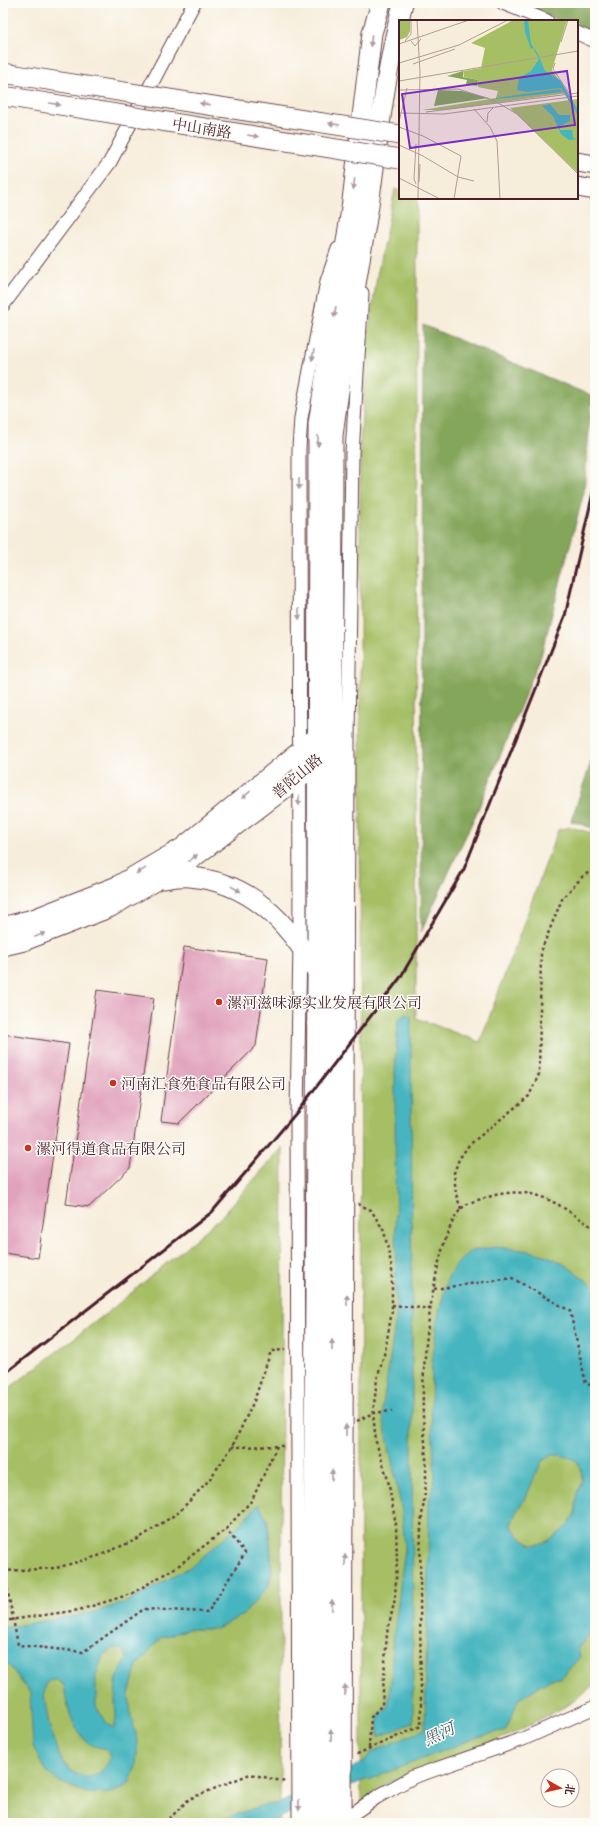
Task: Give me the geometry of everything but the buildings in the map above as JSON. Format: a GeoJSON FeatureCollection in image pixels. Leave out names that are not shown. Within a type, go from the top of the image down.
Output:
{"type":"FeatureCollection","features":[{"type":"Feature","properties":{"kind":"main road"},"geometry":{"type":"LineString","coordinates":[[328,1818],[340,1768],[332,740],[332,436],[343,355],[359,212],[372,34],[381,3]]}},
{"type":"Feature","properties":{"kind":"main road"},"geometry":{"type":"LineString","coordinates":[[359,212],[392,42],[403,3]]}},
{"type":"Feature","properties":{"kind":"main road","name":"中山南路"},"geometry":{"type":"LineString","coordinates":[[3,73],[399,135]]}},
{"type":"Feature","properties":{"kind":"main road","name":"中山南路"},"geometry":{"type":"LineString","coordinates":[[3,96],[399,159]]}},
{"type":"Feature","properties":{"kind":"main road"},"geometry":{"type":"LineString","coordinates":[[578,162],[595,165]]}},
{"type":"Feature","properties":{"kind":"main road"},"geometry":{"type":"LineString","coordinates":[[578,187],[595,190]]}},
{"type":"Feature","properties":{"kind":"main road","name":"普陀山路"},"geometry":{"type":"LineString","coordinates":[[3,927],[33,919],[117,886],[182,848],[299,751],[332,740]]}},
{"type":"Feature","properties":{"kind":"main road","name":"普陀山路"},"geometry":{"type":"LineString","coordinates":[[3,946],[24,941],[109,908],[189,861],[317,764],[332,740]]}},
{"type":"Feature","properties":{"kind":"main road"},"geometry":{"type":"LineString","coordinates":[[317,764],[314,1439],[304,1784],[328,1818]]}},
{"type":"Feature","properties":{"kind":"main road"},"geometry":{"type":"LineString","coordinates":[[157,880],[190,877],[227,884],[257,901],[286,927],[300,945],[317,973]]}},
{"type":"Feature","properties":{"kind":"street"},"geometry":{"type":"LineString","coordinates":[[3,305],[110,162],[194,3]]}},
{"type":"Feature","properties":{"kind":"street"},"geometry":{"type":"LineString","coordinates":[[503,3],[545,20]]}},
{"type":"Feature","properties":{"kind":"street"},"geometry":{"type":"LineString","coordinates":[[578,33],[595,40]]}},
{"type":"Feature","properties":{"kind":"street"},"geometry":{"type":"LineString","coordinates":[[3,67],[39,78]]}},
{"type":"Feature","properties":{"kind":"street"},"geometry":{"type":"LineString","coordinates":[[3,101],[34,101]]}},
{"type":"Feature","properties":{"kind":"street"},"geometry":{"type":"LineString","coordinates":[[304,1784],[298,1350],[300,945],[299,448],[301,418],[328,281],[359,212]]}},
{"type":"Feature","properties":{"kind":"street"},"geometry":{"type":"LineString","coordinates":[[332,740],[347,1198],[346,1427],[340,1768]]}},
{"type":"Feature","properties":{"kind":"street"},"geometry":{"type":"LineString","coordinates":[[328,1818],[377,1797],[413,1777],[523,1739],[595,1707]]}},
{"type":"Feature","properties":{"kind":"path"},"geometry":{"type":"LineString","coordinates":[[461,1209],[456,1194],[454,1173],[459,1159],[469,1145],[529,1096],[539,1074],[541,951],[562,899],[582,876],[595,869]]}},
{"type":"Feature","properties":{"kind":"path"},"geometry":{"type":"LineString","coordinates":[[340,1768],[369,1748],[421,1726],[421,1525],[426,1478],[423,1415],[425,1359],[431,1308],[439,1260],[447,1233],[461,1209],[471,1202],[502,1193],[526,1192],[551,1200],[595,1230]]}},
{"type":"Feature","properties":{"kind":"path"},"geometry":{"type":"LineString","coordinates":[[347,1198],[371,1210],[384,1231],[392,1268],[394,1305],[385,1351],[376,1379],[373,1412],[376,1442],[388,1480],[396,1525],[398,1561],[395,1599],[387,1633],[382,1705],[371,1717],[369,1748]]}},
{"type":"Feature","properties":{"kind":"path"},"geometry":{"type":"LineString","coordinates":[[434,1289],[512,1278],[570,1311],[586,1384],[595,1386]]}},
{"type":"Feature","properties":{"kind":"path"},"geometry":{"type":"LineString","coordinates":[[394,1305],[431,1308]]}},
{"type":"Feature","properties":{"kind":"path"},"geometry":{"type":"LineString","coordinates":[[226,1529],[245,1553],[208,1612],[144,1609],[83,1652],[18,1645],[3,1571],[56,1568],[98,1556],[138,1539],[179,1512],[209,1480],[232,1447],[254,1401],[271,1351],[298,1350]]}},
{"type":"Feature","properties":{"kind":"path"},"geometry":{"type":"LineString","coordinates":[[346,1427],[373,1412],[392,1411]]}},
{"type":"Feature","properties":{"kind":"path"},"geometry":{"type":"LineString","coordinates":[[3,1621],[78,1610],[131,1594],[178,1566],[226,1529],[252,1500],[277,1446]]}},
{"type":"Feature","properties":{"kind":"path"},"geometry":{"type":"LineString","coordinates":[[165,1823],[189,1799],[250,1774],[278,1781],[304,1784]]}},
{"type":"Feature","properties":{"kind":"green space"},"geometry":{"type":"Polygon","coordinates":[[[516,3],[595,3],[595,35],[578,28],[578,20],[558,20],[516,3]]]}},
{"type":"Feature","properties":{"kind":"green space"},"geometry":{"type":"Polygon","coordinates":[[[395,189],[399,190],[399,199],[417,199],[416,1018],[480,1042],[558,830],[571,827],[595,834],[595,1684],[570,1704],[510,1735],[388,1783],[361,1805],[360,444],[367,344],[377,276],[395,189]]]}},
{"type":"Feature","properties":{"kind":"green space"},"geometry":{"type":"Polygon","coordinates":[[[423,325],[592,396],[584,492],[541,656],[477,812],[421,932],[423,325]]]}},
{"type":"Feature","properties":{"kind":"green space"},"geometry":{"type":"Polygon","coordinates":[[[595,750],[595,829],[571,821],[595,750]]]}},
{"type":"Feature","properties":{"kind":"green space"},"geometry":{"type":"Polygon","coordinates":[[[283,1147],[280,1823],[3,1823],[3,1393],[112,1309],[219,1219],[283,1147]]]}},
{"type":"Feature","properties":{"kind":"water"},"geometry":{"type":"Polygon","coordinates":[[[406,1014],[411,1016],[413,1723],[378,1737],[379,1714],[388,1707],[392,1672],[392,1649],[405,1548],[402,1512],[383,1417],[383,1405],[396,1318],[395,1072],[398,1020],[406,1014]]]}},
{"type":"Feature","properties":{"kind":"water","name":"黑河"},"geometry":{"type":"Polygon","coordinates":[[[495,1247],[530,1251],[558,1261],[595,1288],[595,1628],[578,1648],[580,1657],[561,1678],[551,1679],[519,1699],[506,1730],[478,1737],[371,1779],[362,1781],[267,1823],[213,1823],[260,1806],[280,1803],[364,1762],[372,1752],[425,1729],[429,1501],[435,1479],[431,1407],[432,1363],[437,1322],[447,1279],[455,1266],[471,1251],[495,1247]],[[552,1455],[542,1461],[526,1497],[515,1514],[511,1525],[517,1534],[527,1543],[543,1543],[556,1536],[571,1520],[575,1512],[576,1496],[582,1481],[582,1472],[580,1467],[569,1457],[552,1455]]]}},
{"type":"Feature","properties":{"kind":"water"},"geometry":{"type":"Polygon","coordinates":[[[259,1504],[267,1519],[270,1540],[272,1571],[268,1587],[243,1615],[216,1629],[189,1629],[160,1638],[137,1666],[129,1694],[131,1716],[138,1740],[136,1766],[129,1784],[117,1791],[105,1794],[86,1793],[60,1782],[50,1775],[41,1763],[33,1746],[30,1693],[9,1665],[3,1662],[3,1628],[91,1613],[127,1602],[192,1566],[241,1523],[259,1504]],[[112,1648],[103,1656],[96,1675],[96,1706],[107,1723],[114,1728],[116,1718],[116,1681],[127,1657],[121,1649],[112,1648]],[[50,1680],[45,1687],[45,1699],[48,1719],[58,1752],[67,1767],[73,1772],[86,1777],[95,1776],[102,1771],[110,1759],[109,1754],[105,1749],[90,1744],[79,1733],[71,1718],[64,1685],[57,1680],[50,1680]]]}},
{"type":"Feature","properties":{"kind":"railway"},"geometry":{"type":"LineString","coordinates":[[3,1375],[212,1212],[297,1112],[400,978],[464,869],[565,616],[595,484]]}},
{"type":"Feature","properties":{"kind":"place","name":"漯河滋味源实业发展有限公司"},"geometry":{"type":"Point","coordinates":[219,1002]}},
{"type":"Feature","properties":{"kind":"place","name":"河南汇食苑食品有限公司"},"geometry":{"type":"Point","coordinates":[113,1083]}},
{"type":"Feature","properties":{"kind":"place","name":"漯河得道食品有限公司"},"geometry":{"type":"Point","coordinates":[28,1148]}}]}
